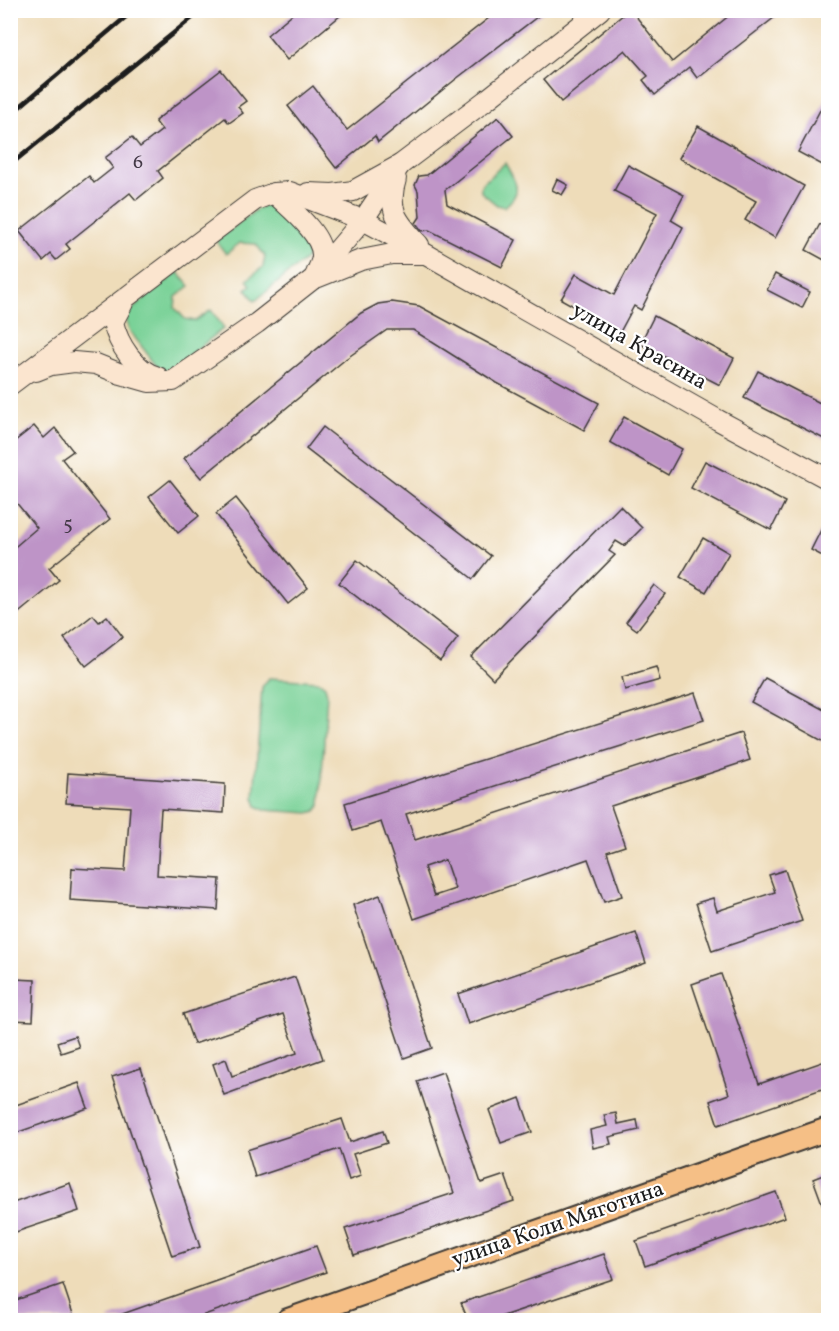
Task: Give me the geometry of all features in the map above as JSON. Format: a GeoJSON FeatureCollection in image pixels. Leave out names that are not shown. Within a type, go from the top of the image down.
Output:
{"type":"FeatureCollection","features":[{"type":"Feature","properties":{"kind":"main road"},"geometry":{"type":"LineString","coordinates":[[15,382],[255,200],[282,192],[333,194],[352,191],[400,165],[600,10]]}},
{"type":"Feature","properties":{"kind":"main road"},"geometry":{"type":"LineString","coordinates":[[15,382],[51,366],[74,362],[96,364],[149,382],[173,381],[257,323],[314,279],[363,220],[400,165]]}},
{"type":"Feature","properties":{"kind":"main road"},"geometry":{"type":"LineString","coordinates":[[400,165],[393,188],[392,204],[397,220],[426,254]]}},
{"type":"Feature","properties":{"kind":"main road"},"geometry":{"type":"LineString","coordinates":[[282,192],[363,220]]}},
{"type":"Feature","properties":{"kind":"main road"},"geometry":{"type":"LineString","coordinates":[[282,192],[321,245],[322,258],[314,279]]}},
{"type":"Feature","properties":{"kind":"main road","name":"улица Красина"},"geometry":{"type":"LineString","coordinates":[[363,220],[718,420],[828,479]]}},
{"type":"Feature","properties":{"kind":"main road"},"geometry":{"type":"LineString","coordinates":[[314,279],[361,260],[392,254],[426,254]]}},
{"type":"Feature","properties":{"kind":"main road"},"geometry":{"type":"LineString","coordinates":[[124,300],[113,322],[117,338],[149,375],[173,381]]}},
{"type":"Feature","properties":{"kind":"main road","name":"улица Коли Мяготина"},"geometry":{"type":"LineString","coordinates":[[288,1320],[828,1130]]}},
{"type":"Feature","properties":{"kind":"green space"},"geometry":{"type":"Polygon","coordinates":[[[505,163],[515,181],[516,191],[504,207],[497,205],[481,192],[481,185],[505,163]]]}},
{"type":"Feature","properties":{"kind":"green space"},"geometry":{"type":"Polygon","coordinates":[[[268,205],[274,208],[309,249],[307,258],[255,301],[246,289],[251,285],[247,280],[263,267],[265,256],[256,244],[240,243],[226,254],[216,241],[260,207],[268,205]]]}},
{"type":"Feature","properties":{"kind":"green space"},"geometry":{"type":"Polygon","coordinates":[[[178,272],[190,286],[176,297],[175,308],[185,319],[195,321],[211,310],[224,328],[171,370],[164,371],[158,368],[129,330],[126,319],[130,311],[178,272]]]}},
{"type":"Feature","properties":{"kind":"green space"},"geometry":{"type":"Polygon","coordinates":[[[269,678],[318,681],[325,686],[327,693],[320,806],[316,811],[309,813],[264,810],[257,806],[254,798],[262,687],[269,678]]]}},
{"type":"Feature","properties":{"kind":"building"},"geometry":{"type":"Polygon","coordinates":[[[297,10],[347,10],[287,60],[267,35],[297,10]]]}},
{"type":"Feature","properties":{"kind":"building"},"geometry":{"type":"Polygon","coordinates":[[[499,10],[546,10],[378,142],[375,136],[336,168],[288,106],[313,86],[347,130],[499,10]]]}},
{"type":"Feature","properties":{"kind":"building"},"geometry":{"type":"Polygon","coordinates":[[[629,10],[672,62],[736,10],[784,10],[697,78],[689,67],[655,95],[643,80],[648,76],[625,50],[561,102],[543,80],[629,10]]]}},
{"type":"Feature","properties":{"kind":"building"},"geometry":{"type":"Polygon","coordinates":[[[221,70],[246,101],[238,107],[243,113],[229,123],[225,118],[158,171],[163,178],[136,200],[130,193],[66,244],[70,249],[56,260],[51,254],[43,261],[19,231],[89,176],[94,183],[113,168],[105,158],[132,137],[140,147],[162,130],[155,121],[221,70]]]}},
{"type":"Feature","properties":{"kind":"building"},"geometry":{"type":"Polygon","coordinates":[[[828,95],[828,168],[798,152],[828,95]]]}},
{"type":"Feature","properties":{"kind":"building"},"geometry":{"type":"Polygon","coordinates":[[[498,117],[513,136],[445,190],[447,204],[516,240],[502,267],[429,230],[422,231],[416,223],[420,217],[418,191],[415,185],[419,176],[427,175],[498,117]]]}},
{"type":"Feature","properties":{"kind":"building"},"geometry":{"type":"Polygon","coordinates":[[[698,126],[804,186],[775,238],[745,220],[756,201],[679,158],[698,126]]]}},
{"type":"Feature","properties":{"kind":"building"},"geometry":{"type":"Polygon","coordinates":[[[628,165],[684,195],[671,220],[683,227],[641,310],[634,306],[620,332],[561,299],[576,274],[614,295],[657,213],[614,191],[628,165]]]}},
{"type":"Feature","properties":{"kind":"building"},"geometry":{"type":"Polygon","coordinates":[[[557,179],[568,185],[562,195],[552,190],[557,179]]]}},
{"type":"Feature","properties":{"kind":"building"},"geometry":{"type":"Polygon","coordinates":[[[820,224],[828,229],[828,262],[806,250],[820,224]]]}},
{"type":"Feature","properties":{"kind":"building"},"geometry":{"type":"Polygon","coordinates":[[[775,274],[810,292],[802,308],[767,290],[775,274]]]}},
{"type":"Feature","properties":{"kind":"building"},"geometry":{"type":"Polygon","coordinates":[[[392,302],[419,306],[599,403],[584,430],[497,383],[413,330],[387,330],[347,358],[201,478],[184,458],[361,313],[378,304],[392,302]]]}},
{"type":"Feature","properties":{"kind":"building"},"geometry":{"type":"Polygon","coordinates":[[[654,316],[734,358],[720,385],[640,344],[654,316]]]}},
{"type":"Feature","properties":{"kind":"building"},"geometry":{"type":"Polygon","coordinates":[[[758,371],[828,407],[828,431],[824,439],[744,398],[758,371]]]}},
{"type":"Feature","properties":{"kind":"building"},"geometry":{"type":"Polygon","coordinates":[[[624,417],[682,449],[668,475],[610,442],[624,417]]]}},
{"type":"Feature","properties":{"kind":"building"},"geometry":{"type":"Polygon","coordinates":[[[34,426],[44,438],[55,428],[73,451],[62,459],[110,519],[49,568],[59,580],[10,620],[10,551],[37,528],[10,495],[10,445],[34,426]]]}},
{"type":"Feature","properties":{"kind":"building"},"geometry":{"type":"Polygon","coordinates":[[[323,427],[491,556],[473,579],[306,449],[323,427]]]}},
{"type":"Feature","properties":{"kind":"building"},"geometry":{"type":"Polygon","coordinates":[[[705,461],[785,502],[771,530],[691,488],[705,461]]]}},
{"type":"Feature","properties":{"kind":"building"},"geometry":{"type":"Polygon","coordinates":[[[170,480],[199,516],[178,533],[149,497],[170,480]]]}},
{"type":"Feature","properties":{"kind":"building"},"geometry":{"type":"Polygon","coordinates":[[[236,498],[308,588],[288,604],[216,514],[236,498]]]}},
{"type":"Feature","properties":{"kind":"building"},"geometry":{"type":"Polygon","coordinates":[[[620,506],[642,528],[624,546],[616,541],[609,551],[615,555],[493,679],[471,657],[620,506]]]}},
{"type":"Feature","properties":{"kind":"building"},"geometry":{"type":"Polygon","coordinates":[[[828,516],[828,559],[811,550],[828,516]]]}},
{"type":"Feature","properties":{"kind":"building"},"geometry":{"type":"Polygon","coordinates":[[[703,538],[729,553],[706,592],[680,577],[703,538]]]}},
{"type":"Feature","properties":{"kind":"building"},"geometry":{"type":"Polygon","coordinates":[[[357,560],[458,638],[440,661],[339,583],[357,560]]]}},
{"type":"Feature","properties":{"kind":"building"},"geometry":{"type":"Polygon","coordinates":[[[654,585],[665,594],[637,630],[626,622],[654,585]]]}},
{"type":"Feature","properties":{"kind":"building"},"geometry":{"type":"Polygon","coordinates":[[[93,615],[99,622],[107,616],[123,637],[86,666],[64,638],[93,615]]]}},
{"type":"Feature","properties":{"kind":"building"},"geometry":{"type":"Polygon","coordinates":[[[656,667],[660,680],[625,690],[622,677],[656,667]]]}},
{"type":"Feature","properties":{"kind":"building"},"geometry":{"type":"Polygon","coordinates":[[[765,678],[828,712],[828,744],[751,702],[765,678]]]}},
{"type":"Feature","properties":{"kind":"building"},"geometry":{"type":"Polygon","coordinates":[[[695,693],[704,720],[406,814],[415,840],[741,733],[750,760],[611,806],[625,846],[607,852],[622,896],[604,902],[588,859],[414,919],[381,822],[353,831],[345,803],[695,693]],[[445,860],[424,867],[434,896],[455,889],[445,860]]]}},
{"type":"Feature","properties":{"kind":"building"},"geometry":{"type":"Polygon","coordinates":[[[68,773],[225,784],[224,813],[161,809],[157,875],[220,879],[218,910],[70,900],[72,868],[125,871],[130,807],[66,803],[68,773]]]}},
{"type":"Feature","properties":{"kind":"building"},"geometry":{"type":"Polygon","coordinates":[[[785,870],[802,921],[712,951],[696,903],[713,898],[717,911],[775,892],[769,875],[785,870]]]}},
{"type":"Feature","properties":{"kind":"building"},"geometry":{"type":"Polygon","coordinates":[[[380,895],[432,1048],[404,1058],[353,905],[380,895]]]}},
{"type":"Feature","properties":{"kind":"building"},"geometry":{"type":"Polygon","coordinates":[[[636,933],[646,963],[468,1024],[458,994],[636,933]]]}},
{"type":"Feature","properties":{"kind":"building"},"geometry":{"type":"Polygon","coordinates":[[[721,974],[759,1084],[828,1060],[828,1087],[718,1125],[710,1101],[729,1094],[692,984],[721,974]]]}},
{"type":"Feature","properties":{"kind":"building"},"geometry":{"type":"Polygon","coordinates":[[[295,977],[323,1059],[224,1095],[213,1064],[226,1059],[232,1076],[297,1053],[283,1014],[194,1044],[183,1014],[295,977]]]}},
{"type":"Feature","properties":{"kind":"building"},"geometry":{"type":"Polygon","coordinates":[[[14,979],[35,980],[33,1021],[12,1020],[14,979]]]}},
{"type":"Feature","properties":{"kind":"building"},"geometry":{"type":"Polygon","coordinates":[[[75,1036],[79,1047],[61,1053],[57,1042],[75,1036]]]}},
{"type":"Feature","properties":{"kind":"building"},"geometry":{"type":"Polygon","coordinates":[[[141,1068],[200,1247],[172,1256],[112,1077],[141,1068]]]}},
{"type":"Feature","properties":{"kind":"building"},"geometry":{"type":"Polygon","coordinates":[[[443,1072],[481,1183],[505,1175],[514,1201],[354,1255],[345,1229],[454,1193],[417,1081],[443,1072]]]}},
{"type":"Feature","properties":{"kind":"building"},"geometry":{"type":"Polygon","coordinates":[[[79,1083],[88,1108],[10,1135],[10,1107],[79,1083]]]}},
{"type":"Feature","properties":{"kind":"building"},"geometry":{"type":"Polygon","coordinates":[[[520,1098],[532,1132],[501,1143],[489,1110],[520,1098]]]}},
{"type":"Feature","properties":{"kind":"building"},"geometry":{"type":"Polygon","coordinates":[[[616,1113],[618,1124],[637,1120],[639,1130],[609,1137],[611,1144],[593,1148],[590,1130],[607,1126],[604,1115],[616,1113]]]}},
{"type":"Feature","properties":{"kind":"building"},"geometry":{"type":"Polygon","coordinates":[[[342,1119],[350,1142],[383,1131],[387,1143],[353,1154],[361,1176],[349,1180],[339,1149],[255,1177],[247,1150],[342,1119]]]}},
{"type":"Feature","properties":{"kind":"building"},"geometry":{"type":"Polygon","coordinates":[[[828,1173],[828,1216],[827,1217],[813,1179],[828,1173]]]}},
{"type":"Feature","properties":{"kind":"building"},"geometry":{"type":"Polygon","coordinates":[[[70,1183],[79,1211],[10,1234],[10,1204],[70,1183]]]}},
{"type":"Feature","properties":{"kind":"building"},"geometry":{"type":"Polygon","coordinates":[[[776,1192],[785,1217],[645,1266],[636,1241],[776,1192]]]}},
{"type":"Feature","properties":{"kind":"building"},"geometry":{"type":"Polygon","coordinates":[[[316,1246],[326,1272],[190,1320],[108,1320],[108,1319],[316,1246]]]}},
{"type":"Feature","properties":{"kind":"building"},"geometry":{"type":"Polygon","coordinates":[[[604,1254],[613,1279],[491,1320],[468,1320],[461,1303],[604,1254]]]}},
{"type":"Feature","properties":{"kind":"building"},"geometry":{"type":"Polygon","coordinates":[[[63,1284],[75,1320],[10,1320],[10,1302],[63,1284]]]}},
{"type":"Feature","properties":{"kind":"railway"},"geometry":{"type":"LineString","coordinates":[[10,115],[134,10]]}},
{"type":"Feature","properties":{"kind":"railway"},"geometry":{"type":"LineString","coordinates":[[10,165],[202,10]]}}]}
